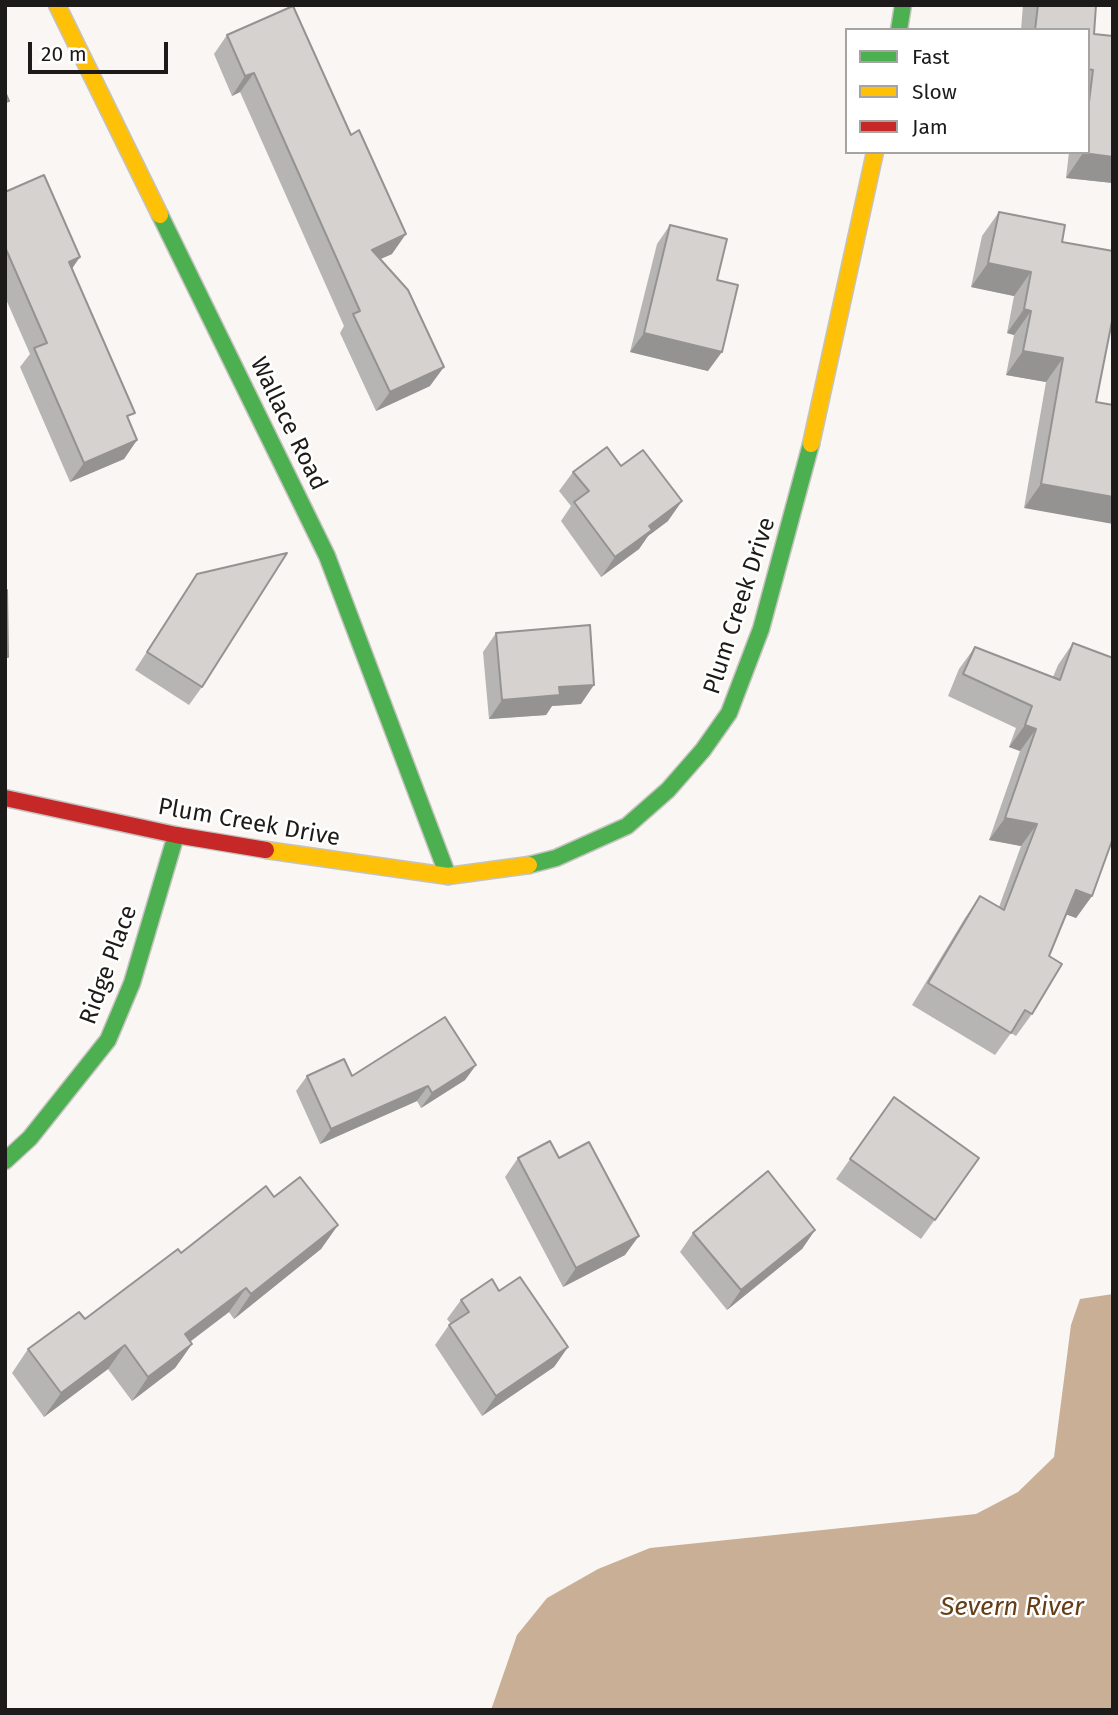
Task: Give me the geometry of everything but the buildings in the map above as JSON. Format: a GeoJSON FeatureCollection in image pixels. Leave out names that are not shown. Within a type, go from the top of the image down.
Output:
{"type":"FeatureCollection","features":[{"type":"Feature","properties":{"kind":"street","name":"Wallace Road"},"geometry":{"type":"LineString","coordinates":[[57,5],[327,556],[448,876]]}},
{"type":"Feature","properties":{"kind":"street"},"geometry":{"type":"LineString","coordinates":[[899,28],[903,5]]}},
{"type":"Feature","properties":{"kind":"street","name":"Plum Creek Drive"},"geometry":{"type":"LineString","coordinates":[[5,798],[176,835],[356,865],[448,876],[513,869],[556,858],[627,826],[668,790],[703,750],[729,713],[761,629],[792,523],[836,339],[874,154]]}},
{"type":"Feature","properties":{"kind":"street","name":"Ridge Place"},"geometry":{"type":"LineString","coordinates":[[5,1161],[30,1138],[108,1040],[132,983],[176,835]]}},
{"type":"Feature","properties":{"kind":"water","name":"Severn River"},"geometry":{"type":"Polygon","coordinates":[[[1113,1294],[1113,1710],[491,1710],[517,1635],[547,1598],[598,1569],[650,1548],[976,1514],[1018,1492],[1054,1457],[1071,1325],[1080,1299],[1113,1294]]]}},
{"type":"Feature","properties":{"kind":"traffic: fast"},"geometry":{"type":"LineString","coordinates":[[899,28],[903,5]]}},
{"type":"Feature","properties":{"kind":"traffic: fast"},"geometry":{"type":"LineString","coordinates":[[160,215],[327,556],[448,876]]}},
{"type":"Feature","properties":{"kind":"traffic: fast"},"geometry":{"type":"LineString","coordinates":[[529,865],[556,858],[627,826],[668,790],[703,750],[729,713],[761,629],[811,444]]}},
{"type":"Feature","properties":{"kind":"traffic: fast"},"geometry":{"type":"LineString","coordinates":[[5,1161],[30,1138],[108,1040],[132,983],[176,835]]}},
{"type":"Feature","properties":{"kind":"traffic: slow"},"geometry":{"type":"LineString","coordinates":[[57,5],[160,215]]}},
{"type":"Feature","properties":{"kind":"traffic: slow"},"geometry":{"type":"LineString","coordinates":[[811,444],[875,154]]}},
{"type":"Feature","properties":{"kind":"traffic: slow"},"geometry":{"type":"LineString","coordinates":[[266,850],[448,876],[529,865]]}},
{"type":"Feature","properties":{"kind":"traffic: jam"},"geometry":{"type":"LineString","coordinates":[[5,798],[176,835],[266,850]]}}]}
